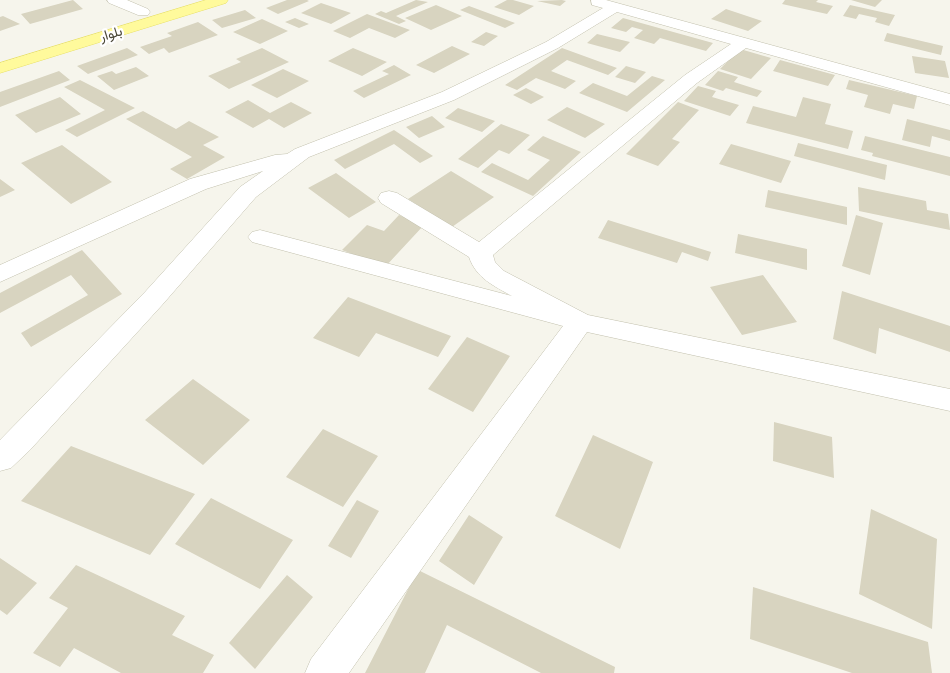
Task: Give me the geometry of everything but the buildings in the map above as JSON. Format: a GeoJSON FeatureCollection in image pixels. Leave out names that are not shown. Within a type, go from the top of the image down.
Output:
{"type":"FeatureCollection","features":[{"type":"Feature","properties":{"kind":"main road","name":"بلوار"},"geometry":{"type":"LineString","coordinates":[[0,53],[184,0]]}},
{"type":"Feature","properties":{"kind":"main road","name":"بلوار"},"geometry":{"type":"LineString","coordinates":[[0,68],[222,0]]}},
{"type":"Feature","properties":{"kind":"street"},"geometry":{"type":"LineString","coordinates":[[114,0],[143,12]]}},
{"type":"Feature","properties":{"kind":"street"},"geometry":{"type":"LineString","coordinates":[[592,0],[950,100]]}},
{"type":"Feature","properties":{"kind":"street"},"geometry":{"type":"LineString","coordinates":[[0,274],[198,184],[302,153],[448,96],[642,0]]}},
{"type":"Feature","properties":{"kind":"street"},"geometry":{"type":"LineString","coordinates":[[480,253],[691,79],[745,42]]}},
{"type":"Feature","properties":{"kind":"street"},"geometry":{"type":"LineString","coordinates":[[0,458],[19,442],[154,298],[248,192],[302,153]]}},
{"type":"Feature","properties":{"kind":"street"},"geometry":{"type":"LineString","coordinates":[[389,198],[480,253],[484,265],[495,276],[580,322]]}},
{"type":"Feature","properties":{"kind":"street"},"geometry":{"type":"LineString","coordinates":[[260,237],[580,322],[950,400]]}},
{"type":"Feature","properties":{"kind":"street"},"geometry":{"type":"LineString","coordinates":[[325,673],[580,322]]}}]}
